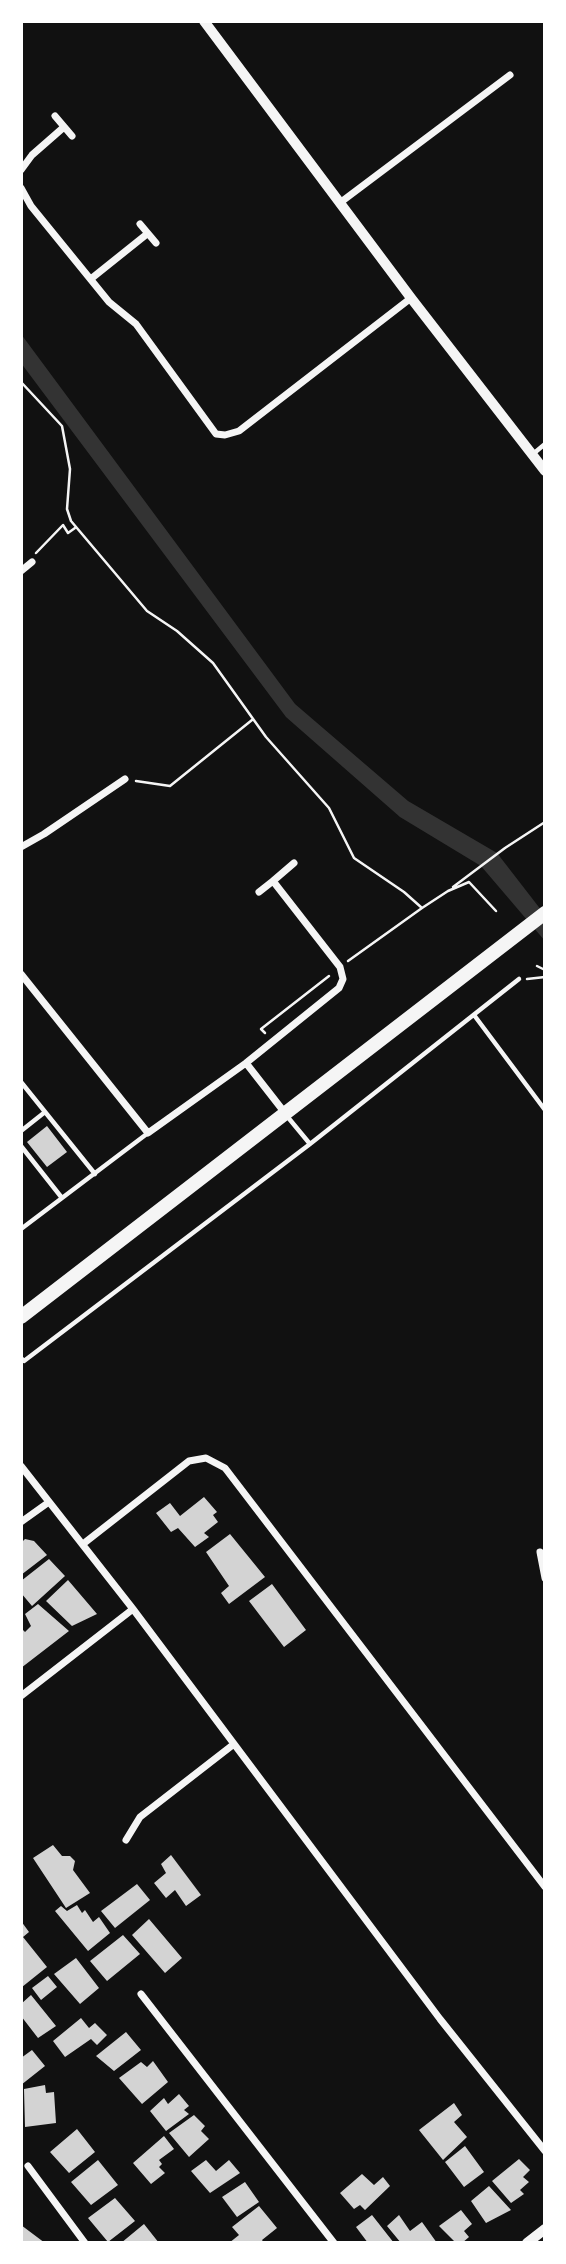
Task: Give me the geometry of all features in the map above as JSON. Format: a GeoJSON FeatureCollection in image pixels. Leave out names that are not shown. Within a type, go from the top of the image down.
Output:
{"type":"FeatureCollection","features":[{"type":"Feature","properties":{"kind":"main road"},"geometry":{"type":"LineString","coordinates":[[21,1317],[545,912]]}},
{"type":"Feature","properties":{"kind":"street"},"geometry":{"type":"LineString","coordinates":[[204,21],[411,298],[545,471]]}},
{"type":"Feature","properties":{"kind":"street"},"geometry":{"type":"LineString","coordinates":[[341,202],[510,75]]}},
{"type":"Feature","properties":{"kind":"street"},"geometry":{"type":"LineString","coordinates":[[55,116],[72,136]]}},
{"type":"Feature","properties":{"kind":"street"},"geometry":{"type":"LineString","coordinates":[[21,170],[32,155],[64,127]]}},
{"type":"Feature","properties":{"kind":"street"},"geometry":{"type":"LineString","coordinates":[[21,188],[31,206],[109,302],[136,324],[216,433],[225,435],[239,431],[411,298]]}},
{"type":"Feature","properties":{"kind":"street"},"geometry":{"type":"LineString","coordinates":[[140,224],[156,243]]}},
{"type":"Feature","properties":{"kind":"street"},"geometry":{"type":"LineString","coordinates":[[92,278],[147,234]]}},
{"type":"Feature","properties":{"kind":"street"},"geometry":{"type":"LineString","coordinates":[[21,571],[32,562]]}},
{"type":"Feature","properties":{"kind":"street"},"geometry":{"type":"LineString","coordinates":[[21,847],[125,779]]}},
{"type":"Feature","properties":{"kind":"street"},"geometry":{"type":"LineString","coordinates":[[259,892],[294,863]]}},
{"type":"Feature","properties":{"kind":"street"},"geometry":{"type":"LineString","coordinates":[[21,974],[148,1133],[246,1063],[339,988],[343,979],[340,967],[273,881]]}},
{"type":"Feature","properties":{"kind":"street"},"geometry":{"type":"LineString","coordinates":[[246,1063],[285,1114]]}},
{"type":"Feature","properties":{"kind":"street"},"geometry":{"type":"LineString","coordinates":[[83,1544],[189,1461],[206,1458],[225,1468],[545,1887]]}},
{"type":"Feature","properties":{"kind":"street"},"geometry":{"type":"LineString","coordinates":[[21,1466],[133,1609],[440,2019],[545,2151]]}},
{"type":"Feature","properties":{"kind":"street"},"geometry":{"type":"LineString","coordinates":[[21,1522],[48,1502]]}},
{"type":"Feature","properties":{"kind":"street"},"geometry":{"type":"LineString","coordinates":[[540,1552],[545,1578]]}},
{"type":"Feature","properties":{"kind":"street"},"geometry":{"type":"LineString","coordinates":[[21,1696],[133,1609]]}},
{"type":"Feature","properties":{"kind":"street"},"geometry":{"type":"LineString","coordinates":[[126,1840],[140,1817],[234,1744]]}},
{"type":"Feature","properties":{"kind":"street"},"geometry":{"type":"LineString","coordinates":[[141,1994],[334,2243]]}},
{"type":"Feature","properties":{"kind":"street"},"geometry":{"type":"LineString","coordinates":[[28,2166],[85,2243]]}},
{"type":"Feature","properties":{"kind":"street"},"geometry":{"type":"LineString","coordinates":[[527,2243],[545,2229]]}},
{"type":"Feature","properties":{"kind":"lane"},"geometry":{"type":"LineString","coordinates":[[532,455],[545,444]]}},
{"type":"Feature","properties":{"kind":"lane"},"geometry":{"type":"LineString","coordinates":[[22,1361],[310,1144],[519,979]]}},
{"type":"Feature","properties":{"kind":"lane"},"geometry":{"type":"LineString","coordinates":[[474,1015],[545,1110]]}},
{"type":"Feature","properties":{"kind":"lane"},"geometry":{"type":"LineString","coordinates":[[21,1082],[95,1174]]}},
{"type":"Feature","properties":{"kind":"lane"},"geometry":{"type":"LineString","coordinates":[[21,1131],[45,1112]]}},
{"type":"Feature","properties":{"kind":"lane"},"geometry":{"type":"LineString","coordinates":[[285,1114],[310,1144]]}},
{"type":"Feature","properties":{"kind":"lane"},"geometry":{"type":"LineString","coordinates":[[21,1229],[148,1133]]}},
{"type":"Feature","properties":{"kind":"lane"},"geometry":{"type":"LineString","coordinates":[[21,1146],[62,1198]]}},
{"type":"Feature","properties":{"kind":"path"},"geometry":{"type":"LineString","coordinates":[[21,382],[62,426],[70,469],[67,509],[75,528],[147,611],[177,631],[213,663],[253,719],[329,808],[354,858],[404,892],[422,908]]}},
{"type":"Feature","properties":{"kind":"path"},"geometry":{"type":"LineString","coordinates":[[32,562],[37,551],[63,525],[68,533],[75,528]]}},
{"type":"Feature","properties":{"kind":"path"},"geometry":{"type":"LineString","coordinates":[[125,779],[170,786],[253,719]]}},
{"type":"Feature","properties":{"kind":"path"},"geometry":{"type":"LineString","coordinates":[[272,1042],[261,1029],[340,967],[545,822]]}},
{"type":"Feature","properties":{"kind":"path"},"geometry":{"type":"LineString","coordinates":[[448,891],[469,882],[496,911]]}},
{"type":"Feature","properties":{"kind":"path"},"geometry":{"type":"LineString","coordinates":[[537,966],[545,970]]}},
{"type":"Feature","properties":{"kind":"path"},"geometry":{"type":"LineString","coordinates":[[519,979],[545,977]]}},
{"type":"Feature","properties":{"kind":"shaded area"},"geometry":{"type":"Polygon","coordinates":[[[21,334],[295,704],[408,801],[497,853],[545,915],[545,941],[481,866],[400,817],[286,717],[21,363],[21,334]]]}},
{"type":"Feature","properties":{"kind":"building"},"geometry":{"type":"Polygon","coordinates":[[[47,1126],[67,1152],[47,1167],[27,1142],[47,1126]]]}},
{"type":"Feature","properties":{"kind":"building"},"geometry":{"type":"Polygon","coordinates":[[[204,1497],[217,1512],[213,1515],[218,1522],[204,1533],[209,1537],[195,1547],[178,1528],[171,1532],[156,1513],[170,1503],[180,1516],[204,1497]]]}},
{"type":"Feature","properties":{"kind":"building"},"geometry":{"type":"Polygon","coordinates":[[[230,1534],[265,1577],[229,1604],[221,1593],[229,1586],[206,1552],[230,1534]]]}},
{"type":"Feature","properties":{"kind":"building"},"geometry":{"type":"Polygon","coordinates":[[[25,1539],[34,1541],[47,1555],[21,1575],[21,1543],[25,1539]]]}},
{"type":"Feature","properties":{"kind":"building"},"geometry":{"type":"Polygon","coordinates":[[[49,1559],[65,1576],[32,1606],[21,1593],[21,1581],[49,1559]]]}},
{"type":"Feature","properties":{"kind":"building"},"geometry":{"type":"Polygon","coordinates":[[[68,1580],[97,1614],[72,1626],[46,1601],[68,1580]]]}},
{"type":"Feature","properties":{"kind":"building"},"geometry":{"type":"Polygon","coordinates":[[[272,1584],[306,1630],[284,1647],[249,1601],[272,1584]]]}},
{"type":"Feature","properties":{"kind":"building"},"geometry":{"type":"Polygon","coordinates":[[[38,1604],[69,1631],[21,1668],[21,1628],[25,1632],[31,1626],[25,1614],[38,1604]]]}},
{"type":"Feature","properties":{"kind":"building"},"geometry":{"type":"Polygon","coordinates":[[[53,1845],[62,1856],[70,1856],[75,1861],[73,1870],[90,1893],[66,1908],[33,1858],[53,1845]]]}},
{"type":"Feature","properties":{"kind":"building"},"geometry":{"type":"Polygon","coordinates":[[[171,1855],[201,1895],[186,1906],[175,1890],[166,1898],[154,1883],[166,1873],[161,1864],[171,1855]]]}},
{"type":"Feature","properties":{"kind":"building"},"geometry":{"type":"Polygon","coordinates":[[[137,1884],[150,1900],[115,1928],[101,1911],[137,1884]]]}},
{"type":"Feature","properties":{"kind":"building"},"geometry":{"type":"Polygon","coordinates":[[[77,1905],[82,1913],[85,1910],[93,1922],[99,1917],[110,1933],[88,1951],[55,1911],[61,1906],[67,1911],[77,1905]]]}},
{"type":"Feature","properties":{"kind":"building"},"geometry":{"type":"Polygon","coordinates":[[[149,1919],[182,1958],[165,1973],[132,1935],[149,1919]]]}},
{"type":"Feature","properties":{"kind":"building"},"geometry":{"type":"Polygon","coordinates":[[[21,1921],[29,1932],[23,1937],[47,1967],[22,1987],[21,1921]]]}},
{"type":"Feature","properties":{"kind":"building"},"geometry":{"type":"Polygon","coordinates":[[[123,1935],[140,1954],[107,1981],[90,1961],[123,1935]]]}},
{"type":"Feature","properties":{"kind":"building"},"geometry":{"type":"Polygon","coordinates":[[[76,1958],[99,1988],[80,2004],[54,1974],[76,1958]]]}},
{"type":"Feature","properties":{"kind":"building"},"geometry":{"type":"Polygon","coordinates":[[[48,1976],[57,1987],[41,2000],[32,1988],[48,1976]]]}},
{"type":"Feature","properties":{"kind":"building"},"geometry":{"type":"Polygon","coordinates":[[[31,1995],[56,2026],[38,2038],[21,2016],[21,2004],[31,1995]]]}},
{"type":"Feature","properties":{"kind":"building"},"geometry":{"type":"Polygon","coordinates":[[[81,2018],[89,2028],[95,2023],[107,2035],[97,2045],[91,2039],[65,2057],[53,2041],[81,2018]]]}},
{"type":"Feature","properties":{"kind":"building"},"geometry":{"type":"Polygon","coordinates":[[[126,2032],[141,2050],[114,2071],[96,2056],[126,2032]]]}},
{"type":"Feature","properties":{"kind":"building"},"geometry":{"type":"Polygon","coordinates":[[[32,2050],[45,2066],[21,2085],[21,2058],[32,2050]]]}},
{"type":"Feature","properties":{"kind":"building"},"geometry":{"type":"Polygon","coordinates":[[[153,2061],[168,2082],[142,2104],[119,2078],[141,2062],[147,2067],[153,2061]]]}},
{"type":"Feature","properties":{"kind":"building"},"geometry":{"type":"Polygon","coordinates":[[[45,2085],[46,2093],[54,2092],[56,2123],[25,2127],[24,2089],[45,2085]]]}},
{"type":"Feature","properties":{"kind":"building"},"geometry":{"type":"Polygon","coordinates":[[[179,2094],[189,2106],[184,2110],[189,2114],[166,2131],[150,2111],[164,2098],[168,2104],[179,2094]]]}},
{"type":"Feature","properties":{"kind":"building"},"geometry":{"type":"Polygon","coordinates":[[[454,2103],[462,2115],[454,2122],[467,2137],[443,2160],[419,2130],[454,2103]]]}},
{"type":"Feature","properties":{"kind":"building"},"geometry":{"type":"Polygon","coordinates":[[[194,2115],[205,2126],[201,2131],[209,2139],[189,2157],[169,2133],[194,2115]]]}},
{"type":"Feature","properties":{"kind":"building"},"geometry":{"type":"Polygon","coordinates":[[[77,2129],[95,2152],[69,2173],[50,2152],[77,2129]]]}},
{"type":"Feature","properties":{"kind":"building"},"geometry":{"type":"Polygon","coordinates":[[[164,2136],[174,2149],[159,2160],[162,2164],[159,2167],[165,2173],[151,2184],[133,2163],[164,2136]]]}},
{"type":"Feature","properties":{"kind":"building"},"geometry":{"type":"Polygon","coordinates":[[[465,2146],[484,2172],[464,2187],[445,2162],[465,2146]]]}},
{"type":"Feature","properties":{"kind":"building"},"geometry":{"type":"Polygon","coordinates":[[[519,2159],[530,2170],[523,2177],[529,2182],[520,2190],[524,2194],[511,2203],[492,2181],[519,2159]]]}},
{"type":"Feature","properties":{"kind":"building"},"geometry":{"type":"Polygon","coordinates":[[[98,2160],[118,2185],[91,2205],[71,2182],[98,2160]]]}},
{"type":"Feature","properties":{"kind":"building"},"geometry":{"type":"Polygon","coordinates":[[[206,2160],[216,2171],[229,2160],[240,2173],[210,2193],[191,2171],[206,2160]]]}},
{"type":"Feature","properties":{"kind":"building"},"geometry":{"type":"Polygon","coordinates":[[[362,2174],[374,2185],[383,2177],[390,2186],[365,2210],[360,2205],[354,2209],[340,2193],[362,2174]]]}},
{"type":"Feature","properties":{"kind":"building"},"geometry":{"type":"Polygon","coordinates":[[[245,2182],[259,2202],[237,2217],[222,2197],[245,2182]]]}},
{"type":"Feature","properties":{"kind":"building"},"geometry":{"type":"Polygon","coordinates":[[[489,2186],[511,2210],[486,2223],[471,2201],[489,2186]]]}},
{"type":"Feature","properties":{"kind":"building"},"geometry":{"type":"Polygon","coordinates":[[[115,2198],[135,2221],[108,2242],[88,2218],[115,2198]]]}},
{"type":"Feature","properties":{"kind":"building"},"geometry":{"type":"Polygon","coordinates":[[[259,2206],[277,2228],[262,2240],[264,2243],[229,2243],[239,2235],[232,2227],[259,2206]]]}},
{"type":"Feature","properties":{"kind":"building"},"geometry":{"type":"Polygon","coordinates":[[[461,2210],[472,2224],[464,2231],[469,2237],[462,2243],[456,2243],[439,2226],[461,2210]]]}},
{"type":"Feature","properties":{"kind":"building"},"geometry":{"type":"Polygon","coordinates":[[[372,2215],[394,2243],[368,2243],[356,2227],[372,2215]]]}},
{"type":"Feature","properties":{"kind":"building"},"geometry":{"type":"Polygon","coordinates":[[[399,2215],[410,2231],[422,2222],[437,2243],[401,2243],[387,2226],[399,2215]]]}},
{"type":"Feature","properties":{"kind":"building"},"geometry":{"type":"Polygon","coordinates":[[[144,2224],[159,2243],[121,2243],[144,2224]]]}},
{"type":"Feature","properties":{"kind":"building"},"geometry":{"type":"Polygon","coordinates":[[[21,2225],[45,2243],[21,2243],[21,2225]]]}}]}
